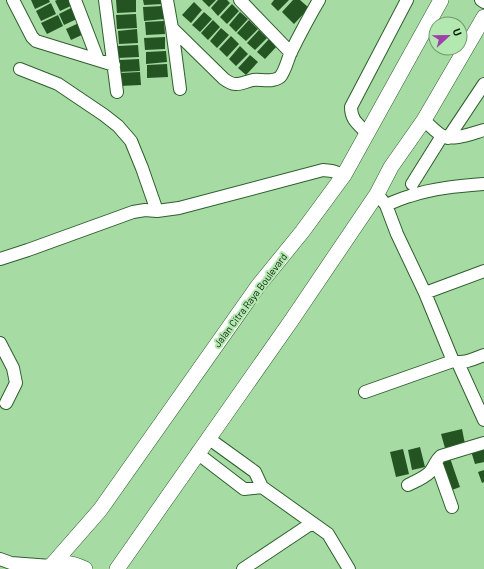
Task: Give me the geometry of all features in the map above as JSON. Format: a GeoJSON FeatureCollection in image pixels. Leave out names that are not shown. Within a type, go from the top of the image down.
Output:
{"type":"FeatureCollection","features":[{"type":"Feature","properties":{"kind":"main road","name":"Jalan Citra Raya Boulevard"},"geometry":{"type":"LineString","coordinates":[[48,567],[100,510],[258,286],[302,232],[344,175],[441,0]]}},
{"type":"Feature","properties":{"kind":"main road"},"geometry":{"type":"LineString","coordinates":[[117,569],[290,321],[382,199],[391,166],[424,120],[484,17]]}},
{"type":"Feature","properties":{"kind":"main road"},"geometry":{"type":"LineString","coordinates":[[48,567],[63,563],[76,564],[85,569]]}},
{"type":"Feature","properties":{"kind":"street"},"geometry":{"type":"LineString","coordinates":[[13,0],[34,40],[114,65]]}},
{"type":"Feature","properties":{"kind":"street"},"geometry":{"type":"LineString","coordinates":[[75,0],[98,60]]}},
{"type":"Feature","properties":{"kind":"street"},"geometry":{"type":"LineString","coordinates":[[105,0],[117,92]]}},
{"type":"Feature","properties":{"kind":"street"},"geometry":{"type":"LineString","coordinates":[[167,0],[180,89]]}},
{"type":"Feature","properties":{"kind":"street"},"geometry":{"type":"LineString","coordinates":[[240,0],[290,53]]}},
{"type":"Feature","properties":{"kind":"street"},"geometry":{"type":"LineString","coordinates":[[172,28],[231,84],[255,80],[270,80],[280,77],[282,74],[290,53],[319,0]]}},
{"type":"Feature","properties":{"kind":"street"},"geometry":{"type":"LineString","coordinates":[[367,133],[353,119],[351,107],[407,0]]}},
{"type":"Feature","properties":{"kind":"street"},"geometry":{"type":"LineString","coordinates":[[20,69],[58,84],[118,126],[131,141],[157,212]]}},
{"type":"Feature","properties":{"kind":"street"},"geometry":{"type":"LineString","coordinates":[[412,184],[484,84]]}},
{"type":"Feature","properties":{"kind":"street"},"geometry":{"type":"LineString","coordinates":[[424,120],[445,137],[463,136],[484,130]]}},
{"type":"Feature","properties":{"kind":"street"},"geometry":{"type":"LineString","coordinates":[[0,259],[133,212],[145,210],[157,212],[179,208],[323,170],[344,175]]}},
{"type":"Feature","properties":{"kind":"street"},"geometry":{"type":"LineString","coordinates":[[484,184],[433,190],[410,196],[382,199],[455,362],[484,420]]}},
{"type":"Feature","properties":{"kind":"street"},"geometry":{"type":"LineString","coordinates":[[424,294],[484,271]]}},
{"type":"Feature","properties":{"kind":"street"},"geometry":{"type":"LineString","coordinates":[[0,343],[13,368],[16,383],[6,402]]}},
{"type":"Feature","properties":{"kind":"street"},"geometry":{"type":"LineString","coordinates":[[365,392],[416,374],[455,362],[468,361],[484,355]]}},
{"type":"Feature","properties":{"kind":"street"},"geometry":{"type":"LineString","coordinates":[[208,438],[255,472],[262,487],[328,534],[348,569]]}},
{"type":"Feature","properties":{"kind":"street"},"geometry":{"type":"LineString","coordinates":[[408,485],[420,480],[430,472],[441,456],[484,443]]}},
{"type":"Feature","properties":{"kind":"street"},"geometry":{"type":"LineString","coordinates":[[198,453],[244,490],[262,487]]}},
{"type":"Feature","properties":{"kind":"street"},"geometry":{"type":"LineString","coordinates":[[436,462],[452,507]]}},
{"type":"Feature","properties":{"kind":"street"},"geometry":{"type":"LineString","coordinates":[[243,569],[312,523]]}},
{"type":"Feature","properties":{"kind":"street"},"geometry":{"type":"LineString","coordinates":[[0,559],[12,563],[48,567]]}},
{"type":"Feature","properties":{"kind":"building"},"geometry":{"type":"Polygon","coordinates":[[[31,0],[49,0],[50,2],[35,9],[31,0]]]}},
{"type":"Feature","properties":{"kind":"building"},"geometry":{"type":"Polygon","coordinates":[[[74,0],[75,4],[60,11],[55,1],[74,0]]]}},
{"type":"Feature","properties":{"kind":"building"},"geometry":{"type":"Polygon","coordinates":[[[116,0],[136,0],[136,12],[117,13],[116,0]]]}},
{"type":"Feature","properties":{"kind":"building"},"geometry":{"type":"Polygon","coordinates":[[[143,0],[163,0],[163,4],[144,5],[143,0]]]}},
{"type":"Feature","properties":{"kind":"building"},"geometry":{"type":"Polygon","coordinates":[[[202,0],[216,0],[209,7],[202,0]]]}},
{"type":"Feature","properties":{"kind":"building"},"geometry":{"type":"Polygon","coordinates":[[[218,0],[227,0],[230,3],[218,16],[211,8],[218,0]]]}},
{"type":"Feature","properties":{"kind":"building"},"geometry":{"type":"Polygon","coordinates":[[[274,0],[289,0],[278,11],[271,4],[274,0]]]}},
{"type":"Feature","properties":{"kind":"building"},"geometry":{"type":"Polygon","coordinates":[[[293,0],[300,0],[309,8],[294,24],[282,12],[293,0]]]}},
{"type":"Feature","properties":{"kind":"building"},"geometry":{"type":"Polygon","coordinates":[[[194,2],[202,10],[191,23],[182,15],[194,2]]]}},
{"type":"Feature","properties":{"kind":"building"},"geometry":{"type":"Polygon","coordinates":[[[51,3],[56,14],[41,21],[36,11],[51,3]]]}},
{"type":"Feature","properties":{"kind":"building"},"geometry":{"type":"Polygon","coordinates":[[[232,4],[239,11],[227,24],[220,17],[232,4]]]}},
{"type":"Feature","properties":{"kind":"building"},"geometry":{"type":"Polygon","coordinates":[[[75,6],[81,17],[64,25],[59,14],[75,6]]]}},
{"type":"Feature","properties":{"kind":"building"},"geometry":{"type":"Polygon","coordinates":[[[163,6],[164,19],[144,21],[143,7],[163,6]]]}},
{"type":"Feature","properties":{"kind":"building"},"geometry":{"type":"Polygon","coordinates":[[[204,12],[212,19],[200,32],[192,25],[204,12]]]}},
{"type":"Feature","properties":{"kind":"building"},"geometry":{"type":"Polygon","coordinates":[[[240,12],[248,19],[236,32],[229,25],[240,12]]]}},
{"type":"Feature","properties":{"kind":"building"},"geometry":{"type":"Polygon","coordinates":[[[136,14],[137,28],[117,29],[116,15],[136,14]]]}},
{"type":"Feature","properties":{"kind":"building"},"geometry":{"type":"Polygon","coordinates":[[[58,15],[63,26],[47,34],[41,23],[58,15]]]}},
{"type":"Feature","properties":{"kind":"building"},"geometry":{"type":"Polygon","coordinates":[[[213,20],[220,27],[208,40],[201,33],[213,20]]]}},
{"type":"Feature","properties":{"kind":"building"},"geometry":{"type":"Polygon","coordinates":[[[249,20],[258,29],[246,41],[237,33],[249,20]]]}},
{"type":"Feature","properties":{"kind":"building"},"geometry":{"type":"Polygon","coordinates":[[[164,21],[165,34],[146,35],[145,22],[164,21]]]}},
{"type":"Feature","properties":{"kind":"building"},"geometry":{"type":"Polygon","coordinates":[[[81,22],[86,33],[71,40],[66,29],[81,22]]]}},
{"type":"Feature","properties":{"kind":"building"},"geometry":{"type":"Polygon","coordinates":[[[221,28],[229,35],[217,48],[210,41],[221,28]]]}},
{"type":"Feature","properties":{"kind":"building"},"geometry":{"type":"Polygon","coordinates":[[[137,29],[138,43],[119,44],[118,31],[137,29]]]}},
{"type":"Feature","properties":{"kind":"building"},"geometry":{"type":"Polygon","coordinates":[[[259,30],[267,38],[255,50],[247,43],[259,30]]]}},
{"type":"Feature","properties":{"kind":"building"},"geometry":{"type":"Polygon","coordinates":[[[231,36],[239,44],[227,57],[219,49],[231,36]]]}},
{"type":"Feature","properties":{"kind":"building"},"geometry":{"type":"Polygon","coordinates":[[[165,37],[165,49],[145,50],[144,38],[165,37]]]}},
{"type":"Feature","properties":{"kind":"building"},"geometry":{"type":"Polygon","coordinates":[[[269,39],[277,46],[265,59],[257,52],[269,39]]]}},
{"type":"Feature","properties":{"kind":"building"},"geometry":{"type":"Polygon","coordinates":[[[138,45],[139,57],[118,58],[118,46],[138,45]]]}},
{"type":"Feature","properties":{"kind":"building"},"geometry":{"type":"Polygon","coordinates":[[[240,46],[248,54],[236,66],[229,59],[240,46]]]}},
{"type":"Feature","properties":{"kind":"building"},"geometry":{"type":"Polygon","coordinates":[[[166,51],[167,62],[146,64],[146,52],[166,51]]]}},
{"type":"Feature","properties":{"kind":"building"},"geometry":{"type":"Polygon","coordinates":[[[250,55],[258,62],[246,75],[238,68],[250,55]]]}},
{"type":"Feature","properties":{"kind":"building"},"geometry":{"type":"Polygon","coordinates":[[[139,59],[140,71],[119,72],[119,60],[139,59]]]}},
{"type":"Feature","properties":{"kind":"building"},"geometry":{"type":"Polygon","coordinates":[[[167,64],[168,77],[147,78],[147,65],[167,64]]]}},
{"type":"Feature","properties":{"kind":"building"},"geometry":{"type":"Polygon","coordinates":[[[140,72],[141,85],[120,86],[120,73],[140,72]]]}},
{"type":"Feature","properties":{"kind":"building"},"geometry":{"type":"Polygon","coordinates":[[[462,429],[465,444],[445,448],[441,434],[462,429]]]}},
{"type":"Feature","properties":{"kind":"building"},"geometry":{"type":"Polygon","coordinates":[[[420,447],[425,467],[412,470],[408,450],[420,447]]]}},
{"type":"Feature","properties":{"kind":"building"},"geometry":{"type":"Polygon","coordinates":[[[484,447],[484,462],[475,464],[471,451],[484,447]]]}},
{"type":"Feature","properties":{"kind":"building"},"geometry":{"type":"Polygon","coordinates":[[[403,449],[409,474],[396,477],[390,452],[403,449]]]}},
{"type":"Feature","properties":{"kind":"building"},"geometry":{"type":"Polygon","coordinates":[[[450,458],[460,487],[449,491],[440,461],[450,458]]]}},
{"type":"Feature","properties":{"kind":"building"},"geometry":{"type":"Polygon","coordinates":[[[484,470],[484,482],[482,483],[478,472],[484,470]]]}}]}
